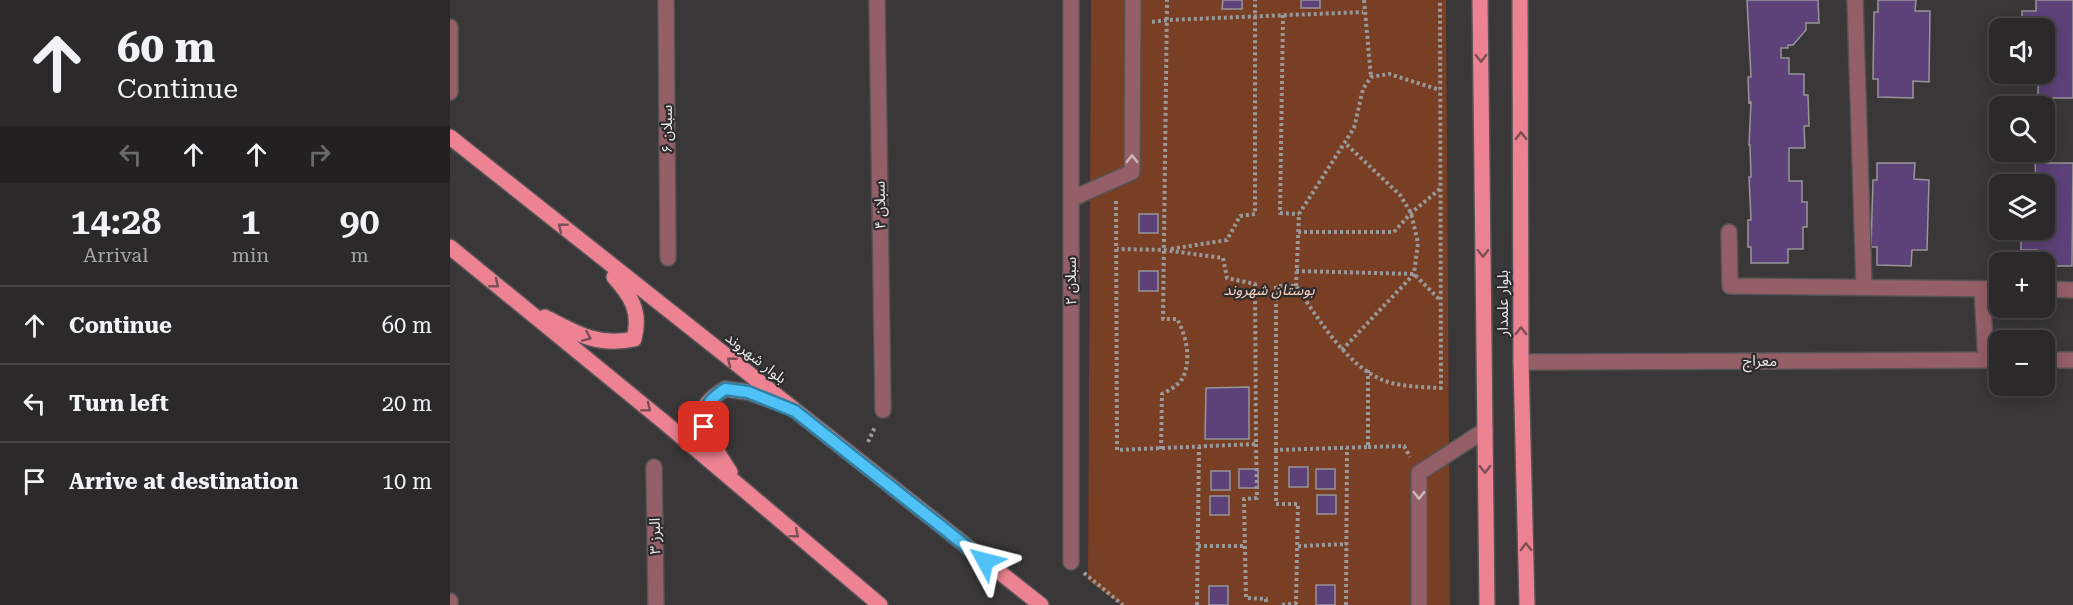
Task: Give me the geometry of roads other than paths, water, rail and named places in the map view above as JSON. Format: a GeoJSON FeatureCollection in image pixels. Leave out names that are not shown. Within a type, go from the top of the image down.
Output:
{"type":"FeatureCollection","features":[{"type":"Feature","properties":{"kind":"main road","name":"بلوار علمدار"},"geometry":{"type":"LineString","coordinates":[[1480,0],[1487,605]]}},
{"type":"Feature","properties":{"kind":"main road","name":"بلوار علمدار"},"geometry":{"type":"LineString","coordinates":[[1520,0],[1521,362],[1527,605]]}},
{"type":"Feature","properties":{"kind":"main road","name":"بلوار شهروند"},"geometry":{"type":"LineString","coordinates":[[450,138],[1041,605]]}},
{"type":"Feature","properties":{"kind":"main road"},"geometry":{"type":"LineString","coordinates":[[450,248],[880,605]]}},
{"type":"Feature","properties":{"kind":"main road"},"geometry":{"type":"LineString","coordinates":[[516,301],[596,341],[617,343],[634,339],[638,323],[634,304],[619,282],[590,250]]}},
{"type":"Feature","properties":{"kind":"main road"},"geometry":{"type":"LineString","coordinates":[[738,485],[704,427],[703,412],[713,398],[725,389],[748,392],[795,411]]}},
{"type":"Feature","properties":{"kind":"street","name":"سبلان ۶"},"geometry":{"type":"LineString","coordinates":[[666,0],[668,258]]}},
{"type":"Feature","properties":{"kind":"street","name":"سبلان ۴"},"geometry":{"type":"LineString","coordinates":[[877,0],[883,410]]}},
{"type":"Feature","properties":{"kind":"street","name":"سبلان ۲"},"geometry":{"type":"LineString","coordinates":[[1071,0],[1071,562]]}},
{"type":"Feature","properties":{"kind":"street"},"geometry":{"type":"LineString","coordinates":[[1071,199],[1132,172],[1133,0]]}},
{"type":"Feature","properties":{"kind":"street"},"geometry":{"type":"LineString","coordinates":[[1855,0],[1864,287]]}},
{"type":"Feature","properties":{"kind":"street"},"geometry":{"type":"LineString","coordinates":[[450,27],[450,92]]}},
{"type":"Feature","properties":{"kind":"street"},"geometry":{"type":"LineString","coordinates":[[1729,231],[1730,286],[1989,289]]}},
{"type":"Feature","properties":{"kind":"street"},"geometry":{"type":"LineString","coordinates":[[1982,289],[1989,334]]}},
{"type":"Feature","properties":{"kind":"street"},"geometry":{"type":"LineString","coordinates":[[2055,289],[2073,290]]}},
{"type":"Feature","properties":{"kind":"street","name":"معراج"},"geometry":{"type":"LineString","coordinates":[[1521,362],[1989,360]]}},
{"type":"Feature","properties":{"kind":"street"},"geometry":{"type":"LineString","coordinates":[[2055,360],[2073,360]]}},
{"type":"Feature","properties":{"kind":"street"},"geometry":{"type":"LineString","coordinates":[[1419,605],[1419,473],[1485,430]]}},
{"type":"Feature","properties":{"kind":"street","name":"البرز ۳"},"geometry":{"type":"LineString","coordinates":[[654,467],[656,605]]}},
{"type":"Feature","properties":{"kind":"park label","name":"بوستان شهروند"},"geometry":{"type":"Point","coordinates":[1269,290]}}]}
